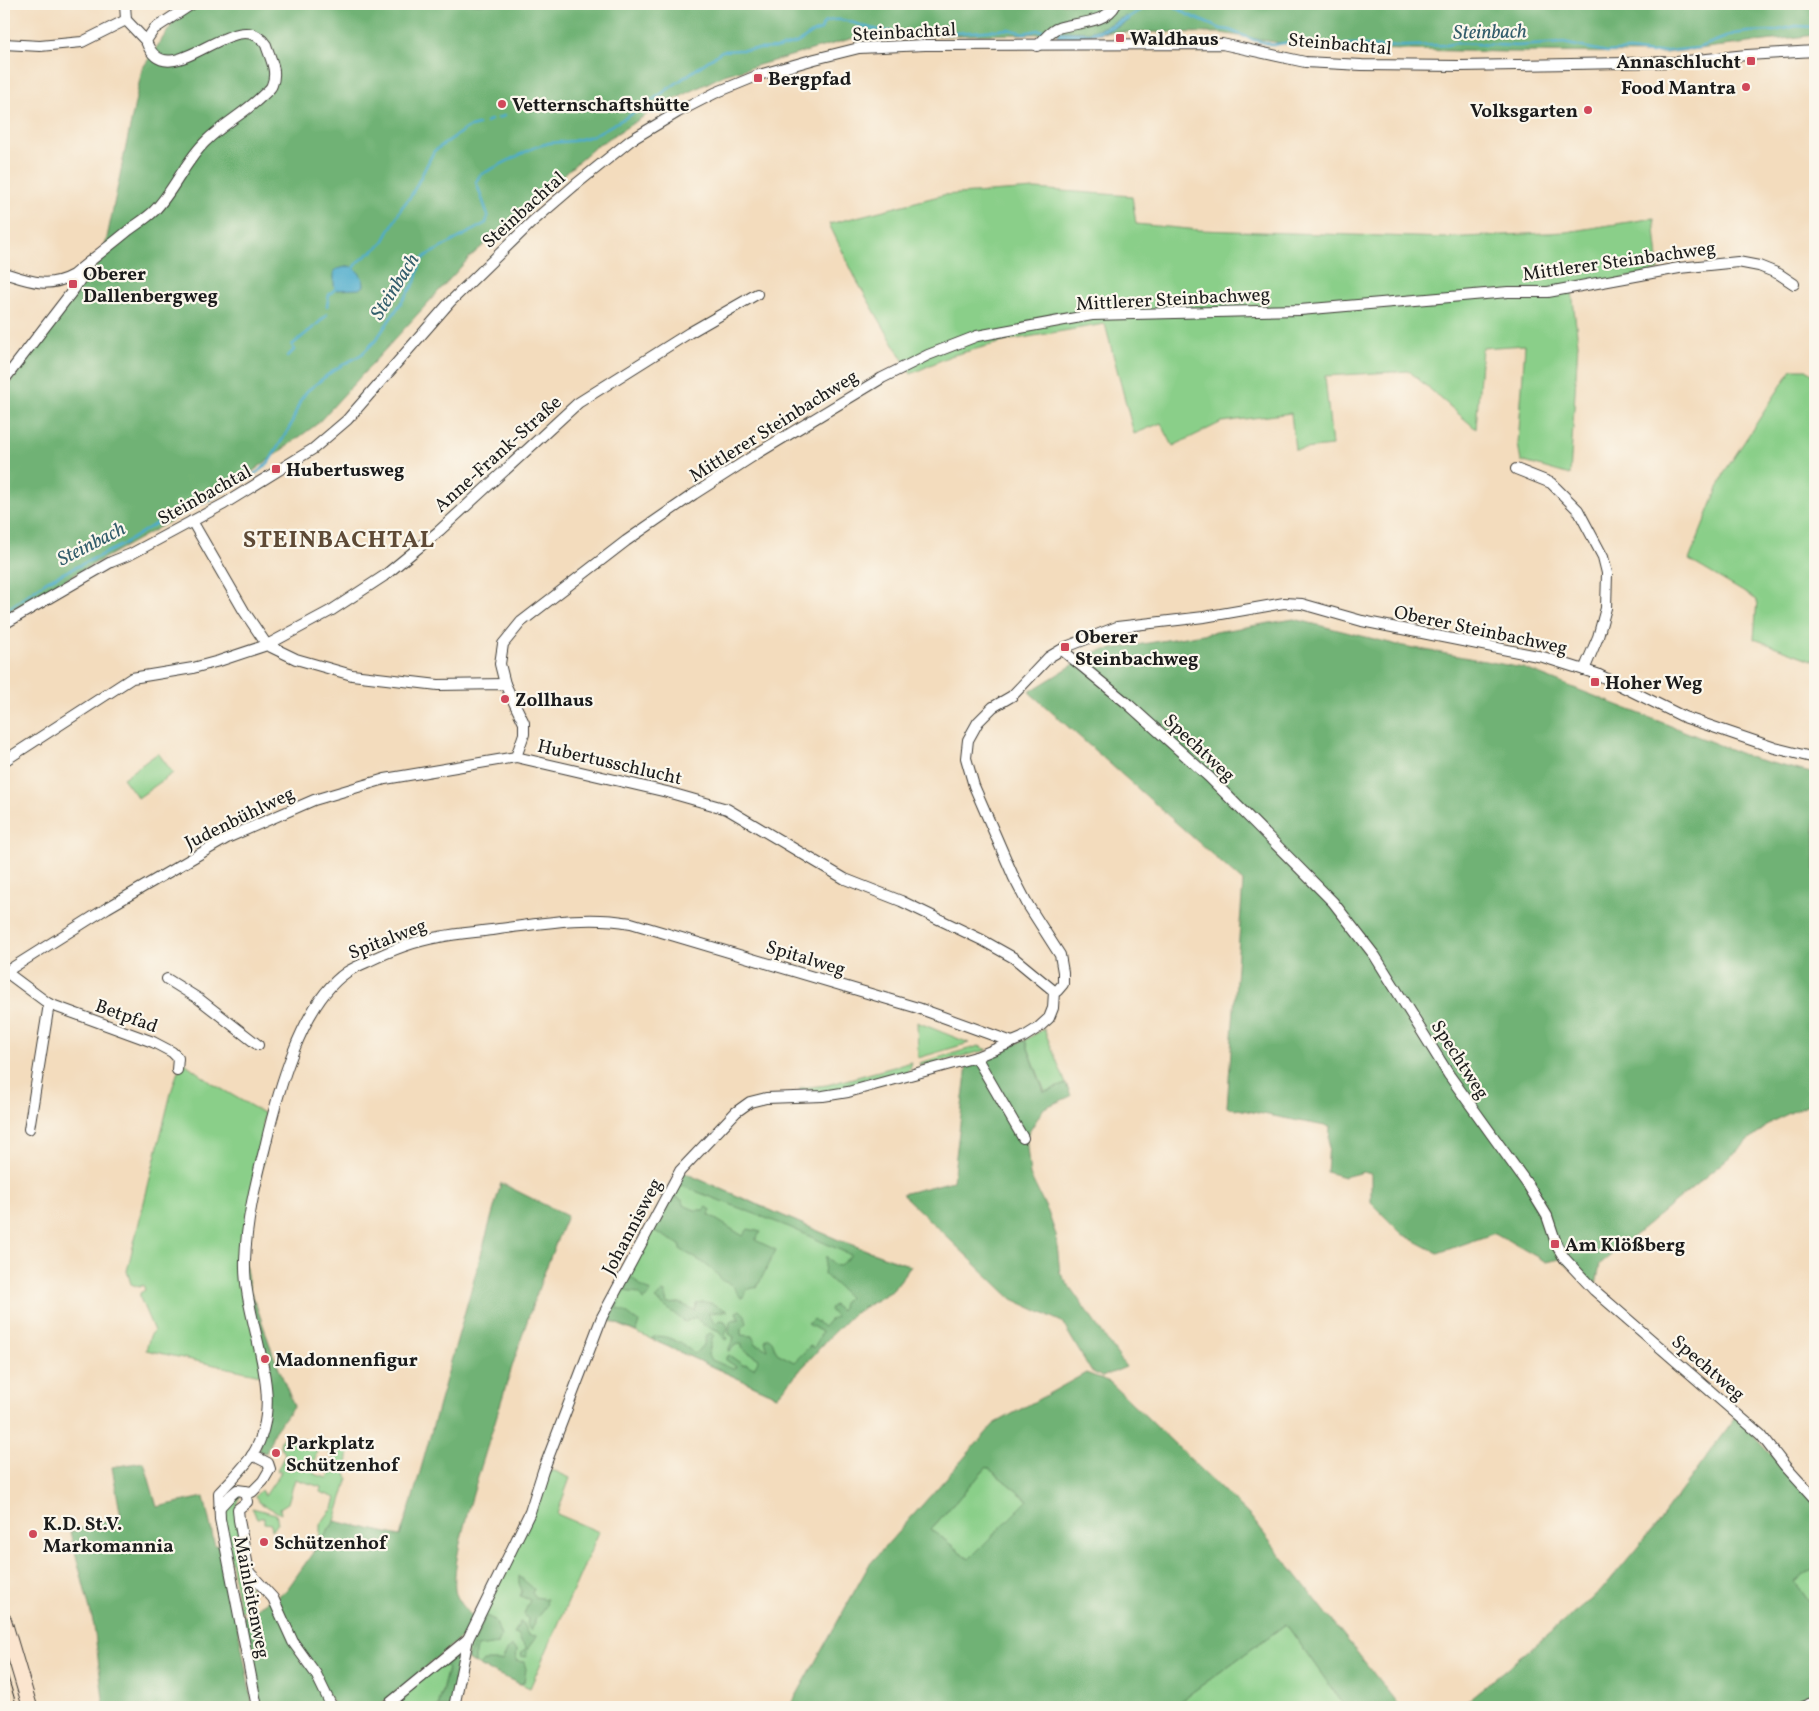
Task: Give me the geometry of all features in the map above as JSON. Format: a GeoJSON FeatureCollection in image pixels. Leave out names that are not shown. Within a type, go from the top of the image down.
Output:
{"type":"FeatureCollection","features":[{"type":"Feature","properties":{"kind":"main road"},"geometry":{"type":"LineString","coordinates":[[4,1620],[30,1707]]}},
{"type":"Feature","properties":{"kind":"street"},"geometry":{"type":"LineString","coordinates":[[125,4],[126,20],[146,41],[149,49],[156,56],[167,58],[177,54],[194,41]]}},
{"type":"Feature","properties":{"kind":"street"},"geometry":{"type":"LineString","coordinates":[[146,41],[154,29],[192,4]]}},
{"type":"Feature","properties":{"kind":"street"},"geometry":{"type":"LineString","coordinates":[[1037,46],[1056,28],[1095,20],[1112,11],[1116,4]]}},
{"type":"Feature","properties":{"kind":"street"},"geometry":{"type":"LineString","coordinates":[[4,44],[40,46],[82,42],[126,20]]}},
{"type":"Feature","properties":{"kind":"street"},"geometry":{"type":"LineString","coordinates":[[4,273],[34,281],[61,282],[73,275],[154,211],[205,141],[250,108],[272,86],[275,67],[263,36],[252,24]]}},
{"type":"Feature","properties":{"kind":"street","name":"Steinbachtal"},"geometry":{"type":"LineString","coordinates":[[4,624],[111,562],[131,554],[256,486],[313,449],[347,420],[450,302],[532,222],[575,185],[631,140],[715,93],[759,75],[859,48],[990,44],[1037,46],[1222,44],[1305,62],[1362,65],[1459,66],[1661,63],[1815,51]]}},
{"type":"Feature","properties":{"kind":"street"},"geometry":{"type":"LineString","coordinates":[[5,376],[74,289],[92,259]]}},
{"type":"Feature","properties":{"kind":"street","name":"Mittlerer Steinbachweg"},"geometry":{"type":"LineString","coordinates":[[505,684],[500,664],[503,644],[521,622],[626,541],[750,458],[882,378],[928,355],[977,336],[1092,315],[1300,310],[1508,292],[1548,292],[1678,268],[1738,262],[1759,266],[1779,274],[1794,284]]}},
{"type":"Feature","properties":{"kind":"street","name":"Anne-Frank-Straße"},"geometry":{"type":"LineString","coordinates":[[267,645],[332,610],[384,576],[439,531],[578,403],[757,294]]}},
{"type":"Feature","properties":{"kind":"street"},"geometry":{"type":"LineString","coordinates":[[1516,469],[1552,484],[1578,510],[1603,557],[1607,573],[1606,608],[1598,637],[1584,670]]}},
{"type":"Feature","properties":{"kind":"street"},"geometry":{"type":"LineString","coordinates":[[192,521],[244,611],[267,645],[296,659],[352,675],[438,684],[505,684]]}},
{"type":"Feature","properties":{"kind":"street","name":"Oberer Steinbachweg"},"geometry":{"type":"LineString","coordinates":[[1054,991],[1063,984],[1060,955],[1028,905],[1014,878],[974,786],[966,758],[968,740],[978,722],[992,707],[1012,696],[1041,664],[1062,650],[1098,633],[1117,627],[1204,617],[1284,603],[1302,604],[1362,621],[1534,655],[1584,670],[1597,674],[1684,717],[1775,748],[1815,758]]}},
{"type":"Feature","properties":{"kind":"street"},"geometry":{"type":"LineString","coordinates":[[4,761],[132,678],[193,668],[267,645]]}},
{"type":"Feature","properties":{"kind":"street","name":"Spechtweg"},"geometry":{"type":"LineString","coordinates":[[1062,650],[1128,704],[1209,777],[1333,902],[1375,956],[1449,1075],[1528,1185],[1547,1216],[1557,1246],[1565,1259],[1594,1290],[1761,1435],[1785,1466],[1815,1498]]}},
{"type":"Feature","properties":{"kind":"street","name":"Hubertusschlucht"},"geometry":{"type":"LineString","coordinates":[[505,684],[524,723],[524,734],[516,755],[667,792],[727,809],[846,879],[901,901],[982,940],[1014,958],[1054,991]]}},
{"type":"Feature","properties":{"kind":"street","name":"Judenbühlweg"},"geometry":{"type":"LineString","coordinates":[[5,972],[107,908],[227,838],[314,800],[385,780],[516,755]]}},
{"type":"Feature","properties":{"kind":"street","name":"Spitalweg"},"geometry":{"type":"LineString","coordinates":[[219,1493],[252,1455],[260,1439],[268,1407],[266,1376],[246,1290],[246,1238],[255,1185],[278,1096],[305,1025],[322,996],[347,972],[378,956],[407,945],[438,937],[562,921],[611,920],[631,923],[918,1008],[1012,1042]]}},
{"type":"Feature","properties":{"kind":"street","name":"Betpfad"},"geometry":{"type":"LineString","coordinates":[[5,972],[49,1004],[153,1042],[172,1052],[178,1058],[177,1070]]}},
{"type":"Feature","properties":{"kind":"street"},"geometry":{"type":"LineString","coordinates":[[167,978],[199,999],[258,1045]]}},
{"type":"Feature","properties":{"kind":"street","name":"Johannisweg"},"geometry":{"type":"LineString","coordinates":[[454,1707],[468,1639],[530,1512],[543,1471],[602,1317],[680,1171],[736,1112],[750,1102],[766,1098],[823,1096],[848,1092],[976,1057],[1012,1042],[1038,1028],[1049,1018],[1053,1008],[1054,991]]}},
{"type":"Feature","properties":{"kind":"street"},"geometry":{"type":"LineString","coordinates":[[29,1129],[49,1004]]}},
{"type":"Feature","properties":{"kind":"street"},"geometry":{"type":"LineString","coordinates":[[976,1057],[1024,1138]]}},
{"type":"Feature","properties":{"kind":"street"},"geometry":{"type":"LineString","coordinates":[[219,1508],[237,1490],[252,1492],[263,1481],[270,1469],[268,1463],[252,1455]]}},
{"type":"Feature","properties":{"kind":"street"},"geometry":{"type":"LineString","coordinates":[[245,1491],[247,1502],[238,1509],[238,1514],[248,1572],[272,1598],[293,1642],[316,1674],[332,1707]]}},
{"type":"Feature","properties":{"kind":"street","name":"Mainleitenweg"},"geometry":{"type":"LineString","coordinates":[[219,1493],[219,1508],[257,1707]]}},
{"type":"Feature","properties":{"kind":"street"},"geometry":{"type":"LineString","coordinates":[[385,1707],[468,1639]]}},
{"type":"Feature","properties":{"kind":"street"},"geometry":{"type":"LineString","coordinates":[[1803,1707],[1815,1702]]}},
{"type":"Feature","properties":{"kind":"green space"},"geometry":{"type":"Polygon","coordinates":[[[199,4],[1815,4],[1815,35],[1665,53],[1311,48],[1221,33],[1138,32],[857,37],[724,75],[659,107],[595,147],[470,257],[317,424],[230,488],[4,614],[4,390],[103,257],[142,69],[179,14],[199,4]]]}},
{"type":"Feature","properties":{"kind":"green space"},"geometry":{"type":"Polygon","coordinates":[[[1035,189],[1132,196],[1136,224],[1199,230],[1444,238],[1566,232],[1654,218],[1659,270],[1572,291],[1578,343],[1570,475],[1521,461],[1518,444],[1525,345],[1482,348],[1476,429],[1409,371],[1325,376],[1332,446],[1295,450],[1291,413],[1222,422],[1173,446],[1161,423],[1134,434],[1105,324],[1010,340],[950,356],[911,374],[858,283],[829,224],[943,195],[1035,189]]]}},
{"type":"Feature","properties":{"kind":"green space"},"geometry":{"type":"Polygon","coordinates":[[[1792,369],[1807,369],[1815,378],[1815,661],[1754,639],[1757,600],[1689,560],[1725,471],[1792,369]]]}},
{"type":"Feature","properties":{"kind":"green space"},"geometry":{"type":"Polygon","coordinates":[[[1294,619],[1398,645],[1523,668],[1755,759],[1815,774],[1815,1101],[1773,1121],[1600,1264],[1596,1285],[1560,1259],[1546,1262],[1495,1233],[1438,1253],[1402,1234],[1371,1203],[1371,1174],[1363,1172],[1344,1177],[1327,1172],[1330,1127],[1227,1107],[1243,882],[1029,692],[1094,652],[1294,619]]]}},
{"type":"Feature","properties":{"kind":"green space"},"geometry":{"type":"Polygon","coordinates":[[[158,753],[173,773],[138,798],[123,778],[158,753]]]}},
{"type":"Feature","properties":{"kind":"green space"},"geometry":{"type":"Polygon","coordinates":[[[917,1022],[969,1043],[918,1058],[917,1022]]]}},
{"type":"Feature","properties":{"kind":"green space"},"geometry":{"type":"Polygon","coordinates":[[[1044,1029],[1066,1084],[1045,1092],[1025,1040],[1044,1029]]]}},
{"type":"Feature","properties":{"kind":"green space"},"geometry":{"type":"Polygon","coordinates":[[[1025,1040],[1044,1092],[1066,1084],[1071,1096],[1044,1108],[1026,1137],[1030,1175],[1048,1212],[1056,1235],[1060,1273],[1126,1367],[1102,1377],[1091,1371],[1062,1322],[1012,1299],[902,1194],[953,1181],[967,1065],[1025,1040]]]}},
{"type":"Feature","properties":{"kind":"green space"},"geometry":{"type":"Polygon","coordinates":[[[979,1046],[988,1050],[920,1066],[919,1063],[979,1046]]]}},
{"type":"Feature","properties":{"kind":"green space"},"geometry":{"type":"Polygon","coordinates":[[[182,1061],[213,1084],[265,1114],[262,1124],[268,1133],[245,1263],[265,1376],[146,1350],[150,1336],[154,1331],[140,1298],[140,1293],[145,1290],[143,1285],[139,1287],[131,1284],[127,1271],[172,1089],[178,1071],[183,1070],[179,1069],[182,1061]]]}},
{"type":"Feature","properties":{"kind":"green space"},"geometry":{"type":"Polygon","coordinates":[[[912,1062],[910,1069],[904,1076],[848,1092],[800,1096],[800,1088],[827,1085],[912,1062]]]}},
{"type":"Feature","properties":{"kind":"green space"},"geometry":{"type":"Polygon","coordinates":[[[680,1171],[841,1241],[911,1266],[892,1291],[853,1314],[777,1396],[602,1317],[680,1171]]]}},
{"type":"Feature","properties":{"kind":"green space"},"geometry":{"type":"Polygon","coordinates":[[[680,1171],[841,1241],[911,1266],[892,1291],[853,1314],[777,1396],[651,1339],[661,1336],[667,1337],[680,1343],[694,1354],[704,1344],[705,1336],[711,1333],[714,1336],[708,1356],[712,1360],[733,1369],[736,1367],[726,1360],[726,1357],[729,1355],[743,1365],[746,1364],[754,1368],[759,1359],[742,1349],[742,1343],[735,1345],[729,1352],[734,1337],[729,1334],[730,1321],[739,1320],[736,1312],[740,1310],[745,1315],[747,1323],[741,1329],[741,1335],[752,1336],[756,1344],[766,1349],[768,1349],[765,1341],[768,1337],[772,1341],[777,1353],[794,1362],[810,1346],[814,1348],[822,1332],[808,1324],[813,1319],[824,1327],[830,1320],[836,1317],[830,1310],[831,1307],[834,1305],[841,1311],[843,1303],[849,1297],[824,1274],[826,1256],[835,1265],[839,1266],[851,1255],[789,1227],[674,1183],[680,1171]]]}},
{"type":"Feature","properties":{"kind":"green space"},"geometry":{"type":"Polygon","coordinates":[[[501,1183],[567,1216],[542,1278],[521,1340],[481,1467],[460,1546],[455,1590],[460,1601],[473,1618],[463,1636],[377,1707],[336,1707],[297,1641],[276,1597],[286,1591],[335,1521],[400,1536],[413,1497],[501,1183]]]}},
{"type":"Feature","properties":{"kind":"green space"},"geometry":{"type":"Polygon","coordinates":[[[668,1194],[682,1200],[683,1205],[695,1210],[703,1210],[707,1207],[711,1210],[709,1215],[743,1236],[748,1229],[761,1232],[755,1240],[776,1250],[757,1287],[746,1290],[745,1296],[741,1298],[732,1285],[721,1280],[705,1264],[680,1249],[680,1245],[649,1228],[668,1194]]]}},
{"type":"Feature","properties":{"kind":"green space"},"geometry":{"type":"Polygon","coordinates":[[[630,1278],[633,1278],[640,1286],[650,1291],[649,1296],[643,1300],[639,1293],[616,1290],[630,1278]]]}},
{"type":"Feature","properties":{"kind":"green space"},"geometry":{"type":"Polygon","coordinates":[[[662,1292],[665,1293],[667,1304],[679,1303],[695,1310],[696,1304],[704,1302],[728,1311],[708,1313],[715,1323],[721,1320],[725,1321],[728,1328],[725,1334],[728,1339],[725,1340],[718,1331],[702,1324],[696,1317],[685,1322],[655,1299],[662,1292]]]}},
{"type":"Feature","properties":{"kind":"green space"},"geometry":{"type":"Polygon","coordinates":[[[252,1293],[273,1354],[294,1406],[274,1432],[266,1453],[258,1451],[266,1418],[252,1293]]]}},
{"type":"Feature","properties":{"kind":"green space"},"geometry":{"type":"Polygon","coordinates":[[[615,1293],[620,1300],[616,1308],[626,1312],[639,1322],[636,1332],[602,1317],[615,1293]]]}},
{"type":"Feature","properties":{"kind":"green space"},"geometry":{"type":"Polygon","coordinates":[[[1086,1373],[1110,1382],[1250,1516],[1400,1707],[1345,1707],[1286,1624],[1172,1707],[790,1707],[869,1565],[994,1424],[1086,1373]],[[987,1467],[931,1529],[969,1559],[1028,1500],[987,1467]]]}},
{"type":"Feature","properties":{"kind":"green space"},"geometry":{"type":"Polygon","coordinates":[[[1736,1416],[1815,1502],[1815,1567],[1795,1582],[1815,1611],[1815,1707],[1459,1707],[1600,1592],[1657,1524],[1736,1416]]]}},
{"type":"Feature","properties":{"kind":"green space"},"geometry":{"type":"Polygon","coordinates":[[[284,1436],[295,1437],[349,1450],[346,1473],[348,1478],[335,1521],[313,1552],[320,1535],[320,1525],[330,1511],[332,1511],[336,1498],[320,1492],[321,1487],[295,1479],[288,1503],[280,1508],[281,1514],[260,1503],[255,1496],[261,1490],[265,1496],[281,1472],[277,1471],[285,1454],[280,1445],[284,1436]],[[318,1446],[314,1474],[328,1478],[334,1459],[325,1448],[318,1446]]]}},
{"type":"Feature","properties":{"kind":"green space"},"geometry":{"type":"Polygon","coordinates":[[[144,1462],[157,1507],[204,1497],[215,1546],[222,1544],[253,1707],[104,1707],[94,1626],[70,1532],[121,1517],[112,1467],[144,1462]]]}},
{"type":"Feature","properties":{"kind":"green space"},"geometry":{"type":"Polygon","coordinates":[[[987,1467],[1028,1500],[969,1559],[931,1529],[987,1467]]]}},
{"type":"Feature","properties":{"kind":"green space"},"geometry":{"type":"Polygon","coordinates":[[[543,1471],[555,1471],[570,1478],[557,1514],[599,1532],[530,1688],[467,1660],[468,1639],[530,1512],[543,1471]]]}},
{"type":"Feature","properties":{"kind":"green space"},"geometry":{"type":"Polygon","coordinates":[[[242,1492],[236,1508],[252,1604],[240,1612],[222,1511],[232,1498],[242,1492]]]}},
{"type":"Feature","properties":{"kind":"green space"},"geometry":{"type":"Polygon","coordinates":[[[252,1508],[276,1514],[278,1523],[274,1529],[272,1530],[271,1524],[264,1523],[264,1518],[257,1518],[252,1508]]]}},
{"type":"Feature","properties":{"kind":"green space"},"geometry":{"type":"Polygon","coordinates":[[[1815,1567],[1815,1611],[1795,1582],[1815,1567]]]}},
{"type":"Feature","properties":{"kind":"green space"},"geometry":{"type":"Polygon","coordinates":[[[519,1576],[534,1589],[532,1593],[535,1597],[547,1599],[546,1606],[535,1620],[531,1631],[527,1625],[528,1619],[524,1614],[530,1600],[520,1596],[522,1591],[519,1576]]]}},
{"type":"Feature","properties":{"kind":"green space"},"geometry":{"type":"Polygon","coordinates":[[[273,1598],[332,1707],[260,1707],[243,1616],[273,1598]]]}},
{"type":"Feature","properties":{"kind":"green space"},"geometry":{"type":"Polygon","coordinates":[[[486,1616],[495,1620],[501,1636],[498,1644],[477,1647],[475,1651],[475,1664],[467,1660],[486,1616]]]}},
{"type":"Feature","properties":{"kind":"green space"},"geometry":{"type":"Polygon","coordinates":[[[520,1622],[522,1622],[528,1635],[537,1636],[528,1648],[526,1657],[521,1656],[526,1647],[518,1635],[514,1634],[520,1622]]]}},
{"type":"Feature","properties":{"kind":"green space"},"geometry":{"type":"Polygon","coordinates":[[[1286,1624],[1345,1707],[1172,1707],[1286,1624]]]}},
{"type":"Feature","properties":{"kind":"green space"},"geometry":{"type":"Polygon","coordinates":[[[468,1639],[454,1707],[438,1707],[448,1669],[441,1662],[468,1639]]]}},
{"type":"Feature","properties":{"kind":"green space"},"geometry":{"type":"Polygon","coordinates":[[[511,1646],[517,1650],[516,1661],[524,1662],[526,1669],[524,1682],[520,1684],[479,1666],[483,1661],[502,1661],[511,1646]]]}},
{"type":"Feature","properties":{"kind":"green space"},"geometry":{"type":"Polygon","coordinates":[[[441,1662],[448,1668],[438,1707],[385,1707],[441,1662]]]}},
{"type":"Feature","properties":{"kind":"water"},"geometry":{"type":"Polygon","coordinates":[[[1126,16],[1130,20],[1103,32],[1086,36],[1056,38],[1059,31],[1089,32],[1126,16]]]}},
{"type":"Feature","properties":{"kind":"water"},"geometry":{"type":"Polygon","coordinates":[[[350,266],[360,274],[364,286],[359,289],[336,290],[334,272],[337,269],[350,266]]]}},
{"type":"Feature","properties":{"kind":"waterway","name":"Steinbach"},"geometry":{"type":"LineString","coordinates":[[1126,19],[1151,4],[1155,4]]}},
{"type":"Feature","properties":{"kind":"waterway","name":"Steinbach"},"geometry":{"type":"LineString","coordinates":[[1171,4],[1188,15],[1221,29],[1273,45],[1290,42],[1316,46],[1359,44],[1374,47],[1457,43],[1516,46],[1563,43],[1607,52],[1629,50],[1651,53],[1698,48],[1734,34],[1774,31],[1796,26],[1815,27]]}},
{"type":"Feature","properties":{"kind":"waterway","name":"Steinbach"},"geometry":{"type":"LineString","coordinates":[[4,612],[47,581],[122,545],[177,510],[204,503],[261,470],[269,462],[291,425],[300,401],[307,391],[334,370],[362,354],[376,340],[415,282],[421,261],[426,256],[486,223],[488,215],[476,182],[480,175],[535,147],[592,136],[636,112],[645,103],[651,101],[722,51],[778,48],[797,43],[814,32],[821,30],[823,24],[829,21],[841,20],[874,29],[923,34],[1008,29],[1024,33],[1039,30],[1046,31]]}},
{"type":"Feature","properties":{"kind":"waterway"},"geometry":{"type":"LineString","coordinates":[[498,118],[504,116]]}},
{"type":"Feature","properties":{"kind":"waterway"},"geometry":{"type":"LineString","coordinates":[[486,122],[491,120]]}},
{"type":"Feature","properties":{"kind":"waterway"},"geometry":{"type":"LineString","coordinates":[[353,270],[359,261],[382,244],[402,207],[411,196],[434,151],[467,128],[478,125]]}},
{"type":"Feature","properties":{"kind":"waterway"},"geometry":{"type":"LineString","coordinates":[[327,306],[329,295],[337,287]]}},
{"type":"Feature","properties":{"kind":"waterway"},"geometry":{"type":"LineString","coordinates":[[287,357],[294,350],[292,345],[317,325],[327,314]]}},
{"type":"Feature","properties":{"kind":"tram line"},"geometry":{"type":"LineString","coordinates":[[4,1664],[17,1707]]}},
{"type":"Feature","properties":{"kind":"place","name":"Waldhaus"},"geometry":{"type":"Point","coordinates":[1120,38]}},
{"type":"Feature","properties":{"kind":"place","name":"Annaschlucht"},"geometry":{"type":"Point","coordinates":[1751,61]}},
{"type":"Feature","properties":{"kind":"place","name":"Bergpfad"},"geometry":{"type":"Point","coordinates":[758,78]}},
{"type":"Feature","properties":{"kind":"place","name":"Food Mantra"},"geometry":{"type":"Point","coordinates":[1746,87]}},
{"type":"Feature","properties":{"kind":"place","name":"Vetternschaftshütte"},"geometry":{"type":"Point","coordinates":[502,104]}},
{"type":"Feature","properties":{"kind":"place","name":"Volksgarten"},"geometry":{"type":"Point","coordinates":[1588,110]}},
{"type":"Feature","properties":{"kind":"place","name":"Oberer Dallenbergweg"},"geometry":{"type":"Point","coordinates":[73,284]}},
{"type":"Feature","properties":{"kind":"place","name":"Hubertusweg"},"geometry":{"type":"Point","coordinates":[276,469]}},
{"type":"Feature","properties":{"kind":"place","name":"Oberer Steinbachweg"},"geometry":{"type":"Point","coordinates":[1065,647]}},
{"type":"Feature","properties":{"kind":"place","name":"Hoher Weg"},"geometry":{"type":"Point","coordinates":[1595,682]}},
{"type":"Feature","properties":{"kind":"place","name":"Zollhaus"},"geometry":{"type":"Point","coordinates":[505,699]}},
{"type":"Feature","properties":{"kind":"place","name":"Am Klößberg"},"geometry":{"type":"Point","coordinates":[1555,1244]}},
{"type":"Feature","properties":{"kind":"place","name":"Madonnenfigur"},"geometry":{"type":"Point","coordinates":[265,1359]}},
{"type":"Feature","properties":{"kind":"place","name":"Parkplatz Schützenhof"},"geometry":{"type":"Point","coordinates":[276,1453]}},
{"type":"Feature","properties":{"kind":"place","name":"K.D. St.V. Markomannia"},"geometry":{"type":"Point","coordinates":[33,1534]}},
{"type":"Feature","properties":{"kind":"place","name":"Schützenhof"},"geometry":{"type":"Point","coordinates":[264,1542]}},
{"type":"Feature","properties":{"kind":"district","name":"STEINBACHTAL"},"geometry":{"type":"Point","coordinates":[339,539]}}]}
